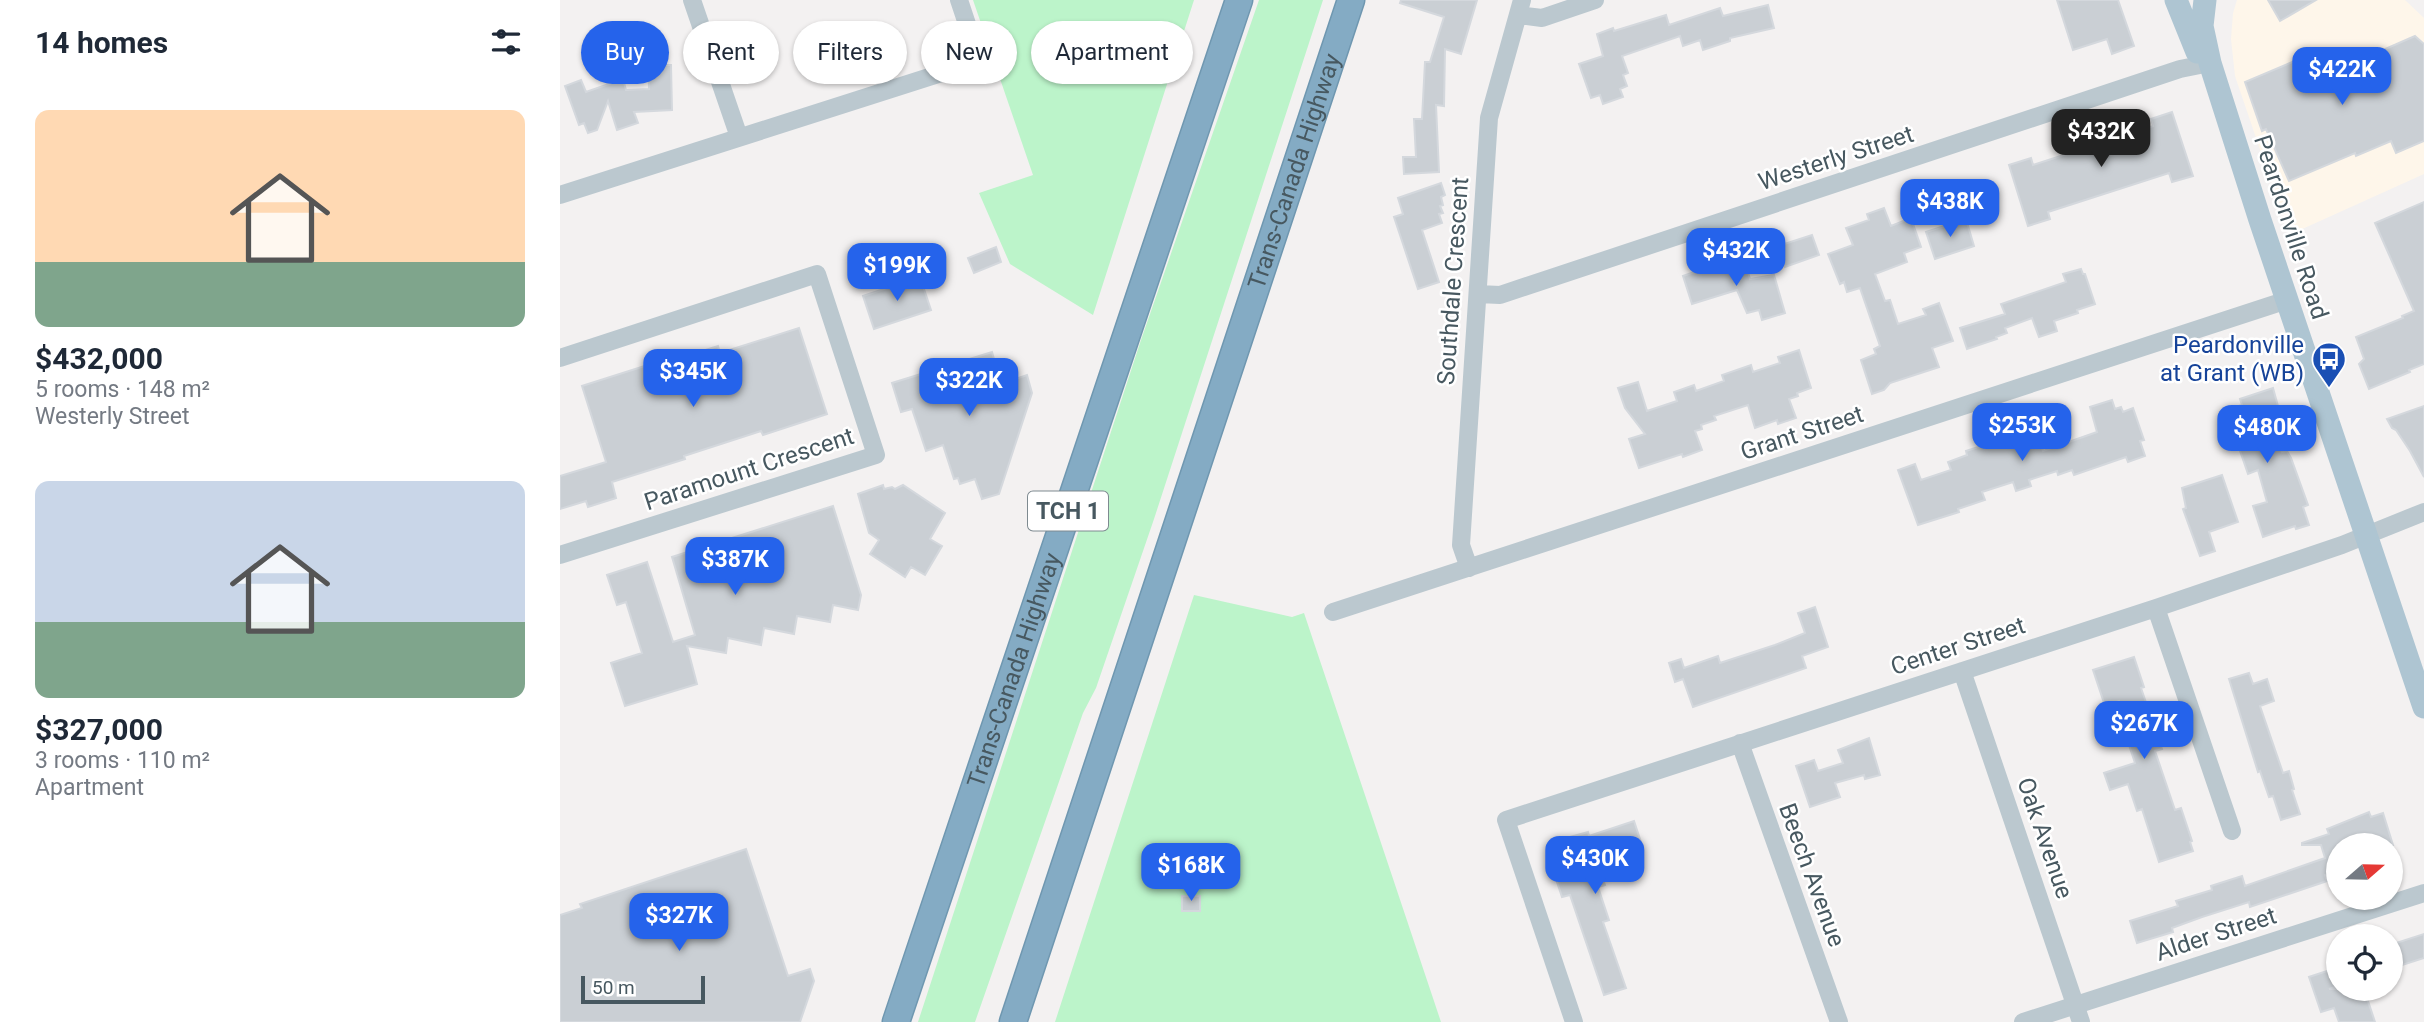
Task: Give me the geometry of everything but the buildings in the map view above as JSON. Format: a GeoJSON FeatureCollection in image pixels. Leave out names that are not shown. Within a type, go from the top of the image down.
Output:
{"type":"FeatureCollection","features":[{"type":"Feature","properties":{"kind":"highway","name":"Trans-Canada Highway"},"geometry":{"type":"LineString","coordinates":[[896,1022],[1239,0]]}},
{"type":"Feature","properties":{"kind":"highway","name":"Trans-Canada Highway"},"geometry":{"type":"LineString","coordinates":[[1013,1022],[1351,0]]}},
{"type":"Feature","properties":{"kind":"main road"},"geometry":{"type":"LineString","coordinates":[[2176,0],[2197,52],[2210,63]]}},
{"type":"Feature","properties":{"kind":"main road","name":"Peardonville Road"},"geometry":{"type":"LineString","coordinates":[[2205,0],[2202,26],[2210,63],[2424,706]]}},
{"type":"Feature","properties":{"kind":"street"},"geometry":{"type":"LineString","coordinates":[[692,0],[739,137]]}},
{"type":"Feature","properties":{"kind":"street"},"geometry":{"type":"LineString","coordinates":[[560,195],[951,70],[968,54],[969,30],[959,0]]}},
{"type":"Feature","properties":{"kind":"street"},"geometry":{"type":"LineString","coordinates":[[1520,7],[1542,18],[1595,0]]}},
{"type":"Feature","properties":{"kind":"street","name":"Southdale Crescent"},"geometry":{"type":"LineString","coordinates":[[1469,568],[1461,545],[1489,118],[1520,7]]}},
{"type":"Feature","properties":{"kind":"street","name":"Westerly Street"},"geometry":{"type":"LineString","coordinates":[[1478,294],[1500,295],[2180,69],[2210,63]]}},
{"type":"Feature","properties":{"kind":"street","name":"Paramount Crescent"},"geometry":{"type":"LineString","coordinates":[[560,358],[817,274],[876,455],[560,555]]}},
{"type":"Feature","properties":{"kind":"street","name":"Grant Street"},"geometry":{"type":"LineString","coordinates":[[1333,612],[2287,300]]}},
{"type":"Feature","properties":{"kind":"street","name":"Center Street"},"geometry":{"type":"LineString","coordinates":[[1574,1022],[1506,820],[2156,608],[2367,536],[2424,512]]}},
{"type":"Feature","properties":{"kind":"street"},"geometry":{"type":"LineString","coordinates":[[2156,608],[2232,831]]}},
{"type":"Feature","properties":{"kind":"street","name":"Oak Avenue"},"geometry":{"type":"LineString","coordinates":[[1962,671],[2079,1014]]}},
{"type":"Feature","properties":{"kind":"street","name":"Beech Avenue"},"geometry":{"type":"LineString","coordinates":[[1740,743],[1839,1022]]}},
{"type":"Feature","properties":{"kind":"street","name":"Alder Street"},"geometry":{"type":"LineString","coordinates":[[2023,1022],[2079,1014],[2424,893]]}},
{"type":"Feature","properties":{"kind":"shaded area"},"geometry":{"type":"Polygon","coordinates":[[[2237,0],[2405,0],[2424,18],[2424,174],[2289,235],[2235,76],[2231,39],[2237,0]]]}},
{"type":"Feature","properties":{"kind":"green space"},"geometry":{"type":"Polygon","coordinates":[[[973,0],[1194,0],[1187,21],[1031,21],[1031,84],[1167,84],[1093,315],[1010,264],[979,193],[1033,175],[1002,84],[1017,84],[1017,21],[980,21],[973,0]]]}},
{"type":"Feature","properties":{"kind":"green space"},"geometry":{"type":"Polygon","coordinates":[[[1259,0],[1323,0],[1154,519],[975,1022],[918,1022],[1141,340],[1259,0]]]}},
{"type":"Feature","properties":{"kind":"green space"},"geometry":{"type":"Polygon","coordinates":[[[1194,595],[1292,617],[1304,613],[1441,1022],[1055,1022],[1194,595]]]}},
{"type":"Feature","properties":{"kind":"place","name":"Peardonville at Grant (WB)"},"geometry":{"type":"Point","coordinates":[2329,389]}}]}
